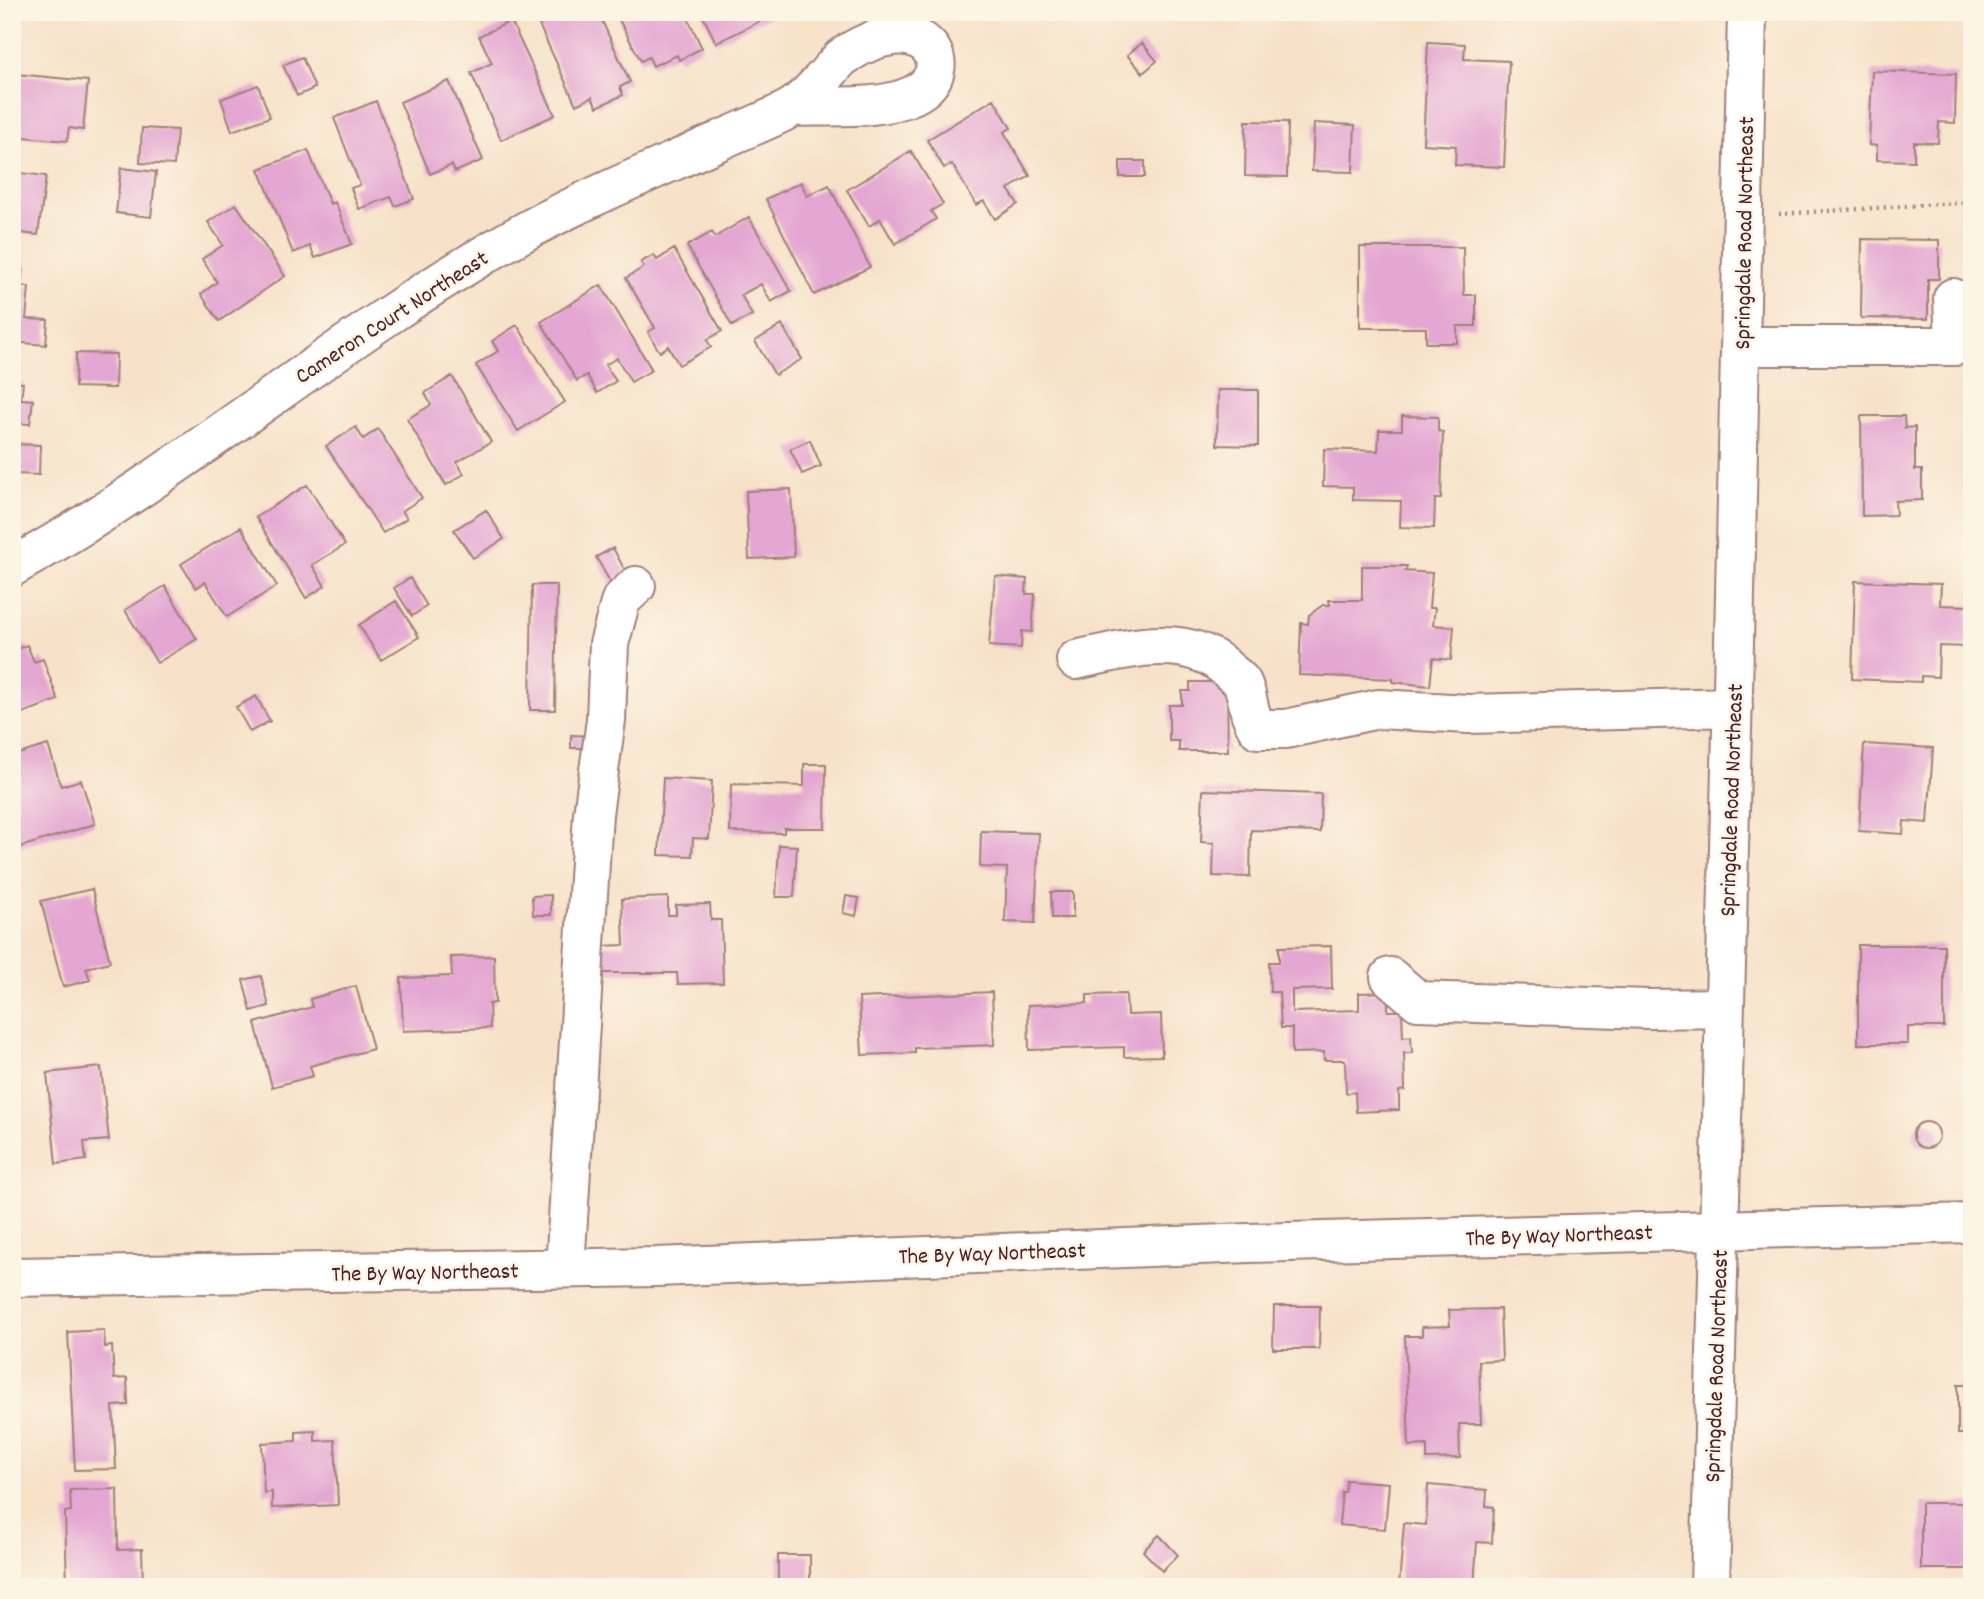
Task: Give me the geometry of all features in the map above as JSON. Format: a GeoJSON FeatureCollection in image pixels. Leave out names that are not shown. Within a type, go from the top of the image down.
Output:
{"type":"FeatureCollection","features":[{"type":"Feature","properties":{"kind":"street","name":"Springdale Road Northeast"},"geometry":{"type":"LineString","coordinates":[[1710,1587],[1746,12]]}},
{"type":"Feature","properties":{"kind":"street","name":"Cameron Court Northeast"},"geometry":{"type":"LineString","coordinates":[[12,567],[96,519],[320,360],[509,240],[793,107]]}},
{"type":"Feature","properties":{"kind":"street"},"geometry":{"type":"LineString","coordinates":[[1740,346],[1963,347],[1953,298]]}},
{"type":"Feature","properties":{"kind":"street"},"geometry":{"type":"LineString","coordinates":[[565,1268],[593,814],[606,720],[609,644],[621,600],[636,586]]}},
{"type":"Feature","properties":{"kind":"street"},"geometry":{"type":"LineString","coordinates":[[1076,660],[1135,647],[1202,650],[1222,663],[1242,683],[1248,714],[1258,729],[1286,729],[1378,709],[1469,714],[1732,708]]}},
{"type":"Feature","properties":{"kind":"street"},"geometry":{"type":"LineString","coordinates":[[1390,977],[1418,1001],[1648,1009],[1725,1008]]}},
{"type":"Feature","properties":{"kind":"street","name":"The By Way Northeast"},"geometry":{"type":"LineString","coordinates":[[12,1277],[565,1268],[1249,1243],[1972,1223]]}},
{"type":"Feature","properties":{"kind":"path"},"geometry":{"type":"LineString","coordinates":[[1743,217],[1972,202]]}},
{"type":"Feature","properties":{"kind":"building"},"geometry":{"type":"Polygon","coordinates":[[[566,12],[598,12],[630,82],[620,87],[623,95],[597,107],[592,97],[576,105],[539,25],[566,12]]]}},
{"type":"Feature","properties":{"kind":"building"},"geometry":{"type":"Polygon","coordinates":[[[630,12],[685,12],[702,48],[679,60],[677,55],[653,66],[649,57],[641,61],[618,18],[630,12]]]}},
{"type":"Feature","properties":{"kind":"building"},"geometry":{"type":"Polygon","coordinates":[[[701,12],[771,12],[773,15],[716,43],[701,12]]]}},
{"type":"Feature","properties":{"kind":"building"},"geometry":{"type":"Polygon","coordinates":[[[511,21],[555,115],[501,140],[471,73],[492,63],[479,36],[511,21]]]}},
{"type":"Feature","properties":{"kind":"building"},"geometry":{"type":"Polygon","coordinates":[[[1428,42],[1465,44],[1464,59],[1509,61],[1504,167],[1455,165],[1456,146],[1423,144],[1428,42]]]}},
{"type":"Feature","properties":{"kind":"building"},"geometry":{"type":"Polygon","coordinates":[[[1142,43],[1157,61],[1143,73],[1127,55],[1142,43]]]}},
{"type":"Feature","properties":{"kind":"building"},"geometry":{"type":"Polygon","coordinates":[[[302,57],[315,88],[297,96],[283,65],[302,57]]]}},
{"type":"Feature","properties":{"kind":"building"},"geometry":{"type":"Polygon","coordinates":[[[1872,71],[1956,74],[1955,123],[1939,122],[1938,143],[1914,142],[1914,161],[1877,160],[1877,146],[1869,145],[1872,71]]]}},
{"type":"Feature","properties":{"kind":"building"},"geometry":{"type":"Polygon","coordinates":[[[16,74],[88,81],[83,130],[69,128],[67,141],[12,136],[12,93],[16,74]]]}},
{"type":"Feature","properties":{"kind":"building"},"geometry":{"type":"Polygon","coordinates":[[[449,81],[483,160],[455,172],[452,165],[430,174],[400,102],[449,81]]]}},
{"type":"Feature","properties":{"kind":"building"},"geometry":{"type":"Polygon","coordinates":[[[258,85],[270,117],[232,131],[221,99],[258,85]]]}},
{"type":"Feature","properties":{"kind":"building"},"geometry":{"type":"Polygon","coordinates":[[[994,99],[1011,128],[1004,132],[1030,176],[1008,189],[1018,204],[995,219],[984,201],[976,205],[952,164],[944,168],[927,140],[994,99]]]}},
{"type":"Feature","properties":{"kind":"building"},"geometry":{"type":"Polygon","coordinates":[[[376,101],[414,199],[395,206],[391,197],[359,209],[351,188],[360,185],[334,118],[376,101]]]}},
{"type":"Feature","properties":{"kind":"building"},"geometry":{"type":"Polygon","coordinates":[[[1246,121],[1288,122],[1287,177],[1245,176],[1246,121]]]}},
{"type":"Feature","properties":{"kind":"building"},"geometry":{"type":"Polygon","coordinates":[[[1314,123],[1355,125],[1353,172],[1312,171],[1314,123]]]}},
{"type":"Feature","properties":{"kind":"building"},"geometry":{"type":"Polygon","coordinates":[[[142,128],[177,130],[174,165],[140,163],[142,128]]]}},
{"type":"Feature","properties":{"kind":"building"},"geometry":{"type":"Polygon","coordinates":[[[308,150],[330,204],[335,202],[352,244],[315,258],[310,246],[293,253],[259,169],[308,150]]]}},
{"type":"Feature","properties":{"kind":"building"},"geometry":{"type":"Polygon","coordinates":[[[911,151],[943,204],[931,211],[936,219],[895,244],[880,219],[869,226],[847,190],[911,151]]]}},
{"type":"Feature","properties":{"kind":"building"},"geometry":{"type":"Polygon","coordinates":[[[1120,161],[1145,161],[1145,177],[1120,177],[1120,161]]]}},
{"type":"Feature","properties":{"kind":"building"},"geometry":{"type":"Polygon","coordinates":[[[121,168],[156,172],[151,217],[116,213],[121,168]]]}},
{"type":"Feature","properties":{"kind":"building"},"geometry":{"type":"Polygon","coordinates":[[[12,172],[46,176],[38,235],[12,232],[12,172]]]}},
{"type":"Feature","properties":{"kind":"building"},"geometry":{"type":"Polygon","coordinates":[[[801,182],[807,196],[829,185],[870,267],[814,295],[766,199],[801,182]]]}},
{"type":"Feature","properties":{"kind":"building"},"geometry":{"type":"Polygon","coordinates":[[[236,204],[285,276],[219,321],[201,294],[217,282],[202,259],[223,245],[208,222],[236,204]]]}},
{"type":"Feature","properties":{"kind":"building"},"geometry":{"type":"Polygon","coordinates":[[[749,217],[791,291],[771,302],[761,284],[741,295],[752,315],[732,326],[687,246],[712,232],[715,237],[749,217]]]}},
{"type":"Feature","properties":{"kind":"building"},"geometry":{"type":"Polygon","coordinates":[[[1862,239],[1939,240],[1939,279],[1928,279],[1928,319],[1861,318],[1862,239]]]}},
{"type":"Feature","properties":{"kind":"building"},"geometry":{"type":"Polygon","coordinates":[[[1360,247],[1463,247],[1464,295],[1476,295],[1476,326],[1457,326],[1457,343],[1426,343],[1426,328],[1360,328],[1360,247]]]}},
{"type":"Feature","properties":{"kind":"building"},"geometry":{"type":"Polygon","coordinates":[[[674,249],[722,331],[707,340],[711,347],[679,365],[668,346],[660,352],[656,346],[648,332],[655,328],[626,278],[644,267],[641,262],[654,255],[657,260],[674,249]]]}},
{"type":"Feature","properties":{"kind":"building"},"geometry":{"type":"Polygon","coordinates":[[[12,265],[23,266],[21,286],[29,287],[26,319],[48,320],[46,345],[12,342],[12,265]]]}},
{"type":"Feature","properties":{"kind":"building"},"geometry":{"type":"Polygon","coordinates":[[[601,285],[652,370],[631,382],[617,358],[605,365],[616,381],[597,393],[587,375],[577,381],[541,322],[601,285]]]}},
{"type":"Feature","properties":{"kind":"building"},"geometry":{"type":"Polygon","coordinates":[[[517,325],[565,402],[518,431],[476,365],[498,351],[492,341],[517,325]]]}},
{"type":"Feature","properties":{"kind":"building"},"geometry":{"type":"Polygon","coordinates":[[[782,325],[802,359],[775,375],[755,341],[782,325]]]}},
{"type":"Feature","properties":{"kind":"building"},"geometry":{"type":"Polygon","coordinates":[[[76,353],[116,354],[115,388],[75,387],[76,353]]]}},
{"type":"Feature","properties":{"kind":"building"},"geometry":{"type":"Polygon","coordinates":[[[12,360],[16,361],[14,378],[12,378],[12,360]]]}},
{"type":"Feature","properties":{"kind":"building"},"geometry":{"type":"Polygon","coordinates":[[[452,376],[491,442],[457,462],[464,474],[446,485],[407,419],[431,405],[425,393],[452,376]]]}},
{"type":"Feature","properties":{"kind":"building"},"geometry":{"type":"Polygon","coordinates":[[[12,382],[23,383],[21,399],[33,400],[30,424],[12,423],[12,382]]]}},
{"type":"Feature","properties":{"kind":"building"},"geometry":{"type":"Polygon","coordinates":[[[1218,390],[1258,390],[1258,446],[1217,445],[1218,390]]]}},
{"type":"Feature","properties":{"kind":"building"},"geometry":{"type":"Polygon","coordinates":[[[1402,416],[1438,417],[1438,431],[1443,432],[1441,499],[1435,499],[1434,528],[1400,527],[1401,501],[1353,500],[1353,487],[1323,486],[1324,449],[1378,451],[1379,430],[1402,430],[1402,416]]]}},
{"type":"Feature","properties":{"kind":"building"},"geometry":{"type":"Polygon","coordinates":[[[1861,416],[1904,416],[1905,428],[1915,427],[1915,470],[1922,470],[1922,500],[1895,501],[1896,515],[1862,516],[1861,416]]]}},
{"type":"Feature","properties":{"kind":"building"},"geometry":{"type":"Polygon","coordinates":[[[356,427],[363,439],[378,429],[422,498],[402,511],[407,518],[383,533],[326,446],[356,427]]]}},
{"type":"Feature","properties":{"kind":"building"},"geometry":{"type":"Polygon","coordinates":[[[810,440],[821,466],[802,474],[790,449],[810,440]]]}},
{"type":"Feature","properties":{"kind":"building"},"geometry":{"type":"Polygon","coordinates":[[[12,444],[40,445],[39,475],[17,474],[16,507],[12,507],[12,444]]]}},
{"type":"Feature","properties":{"kind":"building"},"geometry":{"type":"Polygon","coordinates":[[[307,485],[345,545],[312,565],[325,586],[306,598],[256,517],[307,485]]]}},
{"type":"Feature","properties":{"kind":"building"},"geometry":{"type":"Polygon","coordinates":[[[791,489],[794,557],[749,559],[746,491],[791,489]]]}},
{"type":"Feature","properties":{"kind":"building"},"geometry":{"type":"Polygon","coordinates":[[[486,510],[504,539],[473,558],[454,530],[486,510]]]}},
{"type":"Feature","properties":{"kind":"building"},"geometry":{"type":"Polygon","coordinates":[[[241,527],[277,586],[227,617],[205,582],[196,588],[181,564],[241,527]]]}},
{"type":"Feature","properties":{"kind":"building"},"geometry":{"type":"Polygon","coordinates":[[[613,548],[629,578],[613,587],[596,557],[613,548]]]}},
{"type":"Feature","properties":{"kind":"building"},"geometry":{"type":"Polygon","coordinates":[[[1362,566],[1407,566],[1405,571],[1432,573],[1429,608],[1435,608],[1433,625],[1454,627],[1451,660],[1433,658],[1430,686],[1393,682],[1393,679],[1299,675],[1301,623],[1308,624],[1309,615],[1323,605],[1330,605],[1329,600],[1362,600],[1362,566]]]}},
{"type":"Feature","properties":{"kind":"building"},"geometry":{"type":"Polygon","coordinates":[[[995,576],[1027,579],[1026,594],[1035,594],[1032,632],[1022,631],[1021,648],[989,646],[995,576]]]}},
{"type":"Feature","properties":{"kind":"building"},"geometry":{"type":"Polygon","coordinates":[[[410,578],[427,606],[412,616],[394,588],[410,578]]]}},
{"type":"Feature","properties":{"kind":"building"},"geometry":{"type":"Polygon","coordinates":[[[1855,581],[1941,584],[1940,605],[1969,606],[1967,647],[1939,646],[1938,677],[1921,676],[1921,682],[1852,679],[1855,581]]]}},
{"type":"Feature","properties":{"kind":"building"},"geometry":{"type":"Polygon","coordinates":[[[532,585],[557,585],[555,710],[530,710],[532,585]]]}},
{"type":"Feature","properties":{"kind":"building"},"geometry":{"type":"Polygon","coordinates":[[[165,586],[197,639],[157,663],[125,610],[165,586]]]}},
{"type":"Feature","properties":{"kind":"building"},"geometry":{"type":"Polygon","coordinates":[[[396,601],[419,637],[381,660],[359,625],[396,601]]]}},
{"type":"Feature","properties":{"kind":"building"},"geometry":{"type":"Polygon","coordinates":[[[27,645],[34,662],[43,659],[58,700],[12,717],[12,651],[27,645]]]}},
{"type":"Feature","properties":{"kind":"building"},"geometry":{"type":"Polygon","coordinates":[[[1190,682],[1222,682],[1222,691],[1227,692],[1228,751],[1179,751],[1179,741],[1169,741],[1169,705],[1182,705],[1182,691],[1190,691],[1190,682]]]}},
{"type":"Feature","properties":{"kind":"building"},"geometry":{"type":"Polygon","coordinates":[[[256,696],[270,721],[250,732],[236,707],[256,696]]]}},
{"type":"Feature","properties":{"kind":"building"},"geometry":{"type":"Polygon","coordinates":[[[571,735],[597,736],[597,748],[571,748],[571,735]]]}},
{"type":"Feature","properties":{"kind":"building"},"geometry":{"type":"Polygon","coordinates":[[[1864,744],[1933,748],[1928,823],[1904,821],[1903,834],[1859,831],[1864,744]]]}},
{"type":"Feature","properties":{"kind":"building"},"geometry":{"type":"Polygon","coordinates":[[[48,745],[61,786],[81,780],[95,824],[17,848],[12,833],[12,756],[48,745]]]}},
{"type":"Feature","properties":{"kind":"building"},"geometry":{"type":"Polygon","coordinates":[[[804,764],[826,764],[825,828],[784,828],[784,833],[730,832],[731,784],[804,786],[804,764]]]}},
{"type":"Feature","properties":{"kind":"building"},"geometry":{"type":"Polygon","coordinates":[[[663,778],[712,781],[709,839],[693,838],[692,856],[659,855],[663,778]]]}},
{"type":"Feature","properties":{"kind":"building"},"geometry":{"type":"Polygon","coordinates":[[[1203,790],[1321,794],[1320,832],[1251,830],[1250,877],[1213,876],[1214,843],[1201,842],[1203,790]]]}},
{"type":"Feature","properties":{"kind":"building"},"geometry":{"type":"Polygon","coordinates":[[[981,831],[1039,833],[1035,923],[1005,922],[1007,868],[980,867],[981,831]]]}},
{"type":"Feature","properties":{"kind":"building"},"geometry":{"type":"Polygon","coordinates":[[[779,845],[797,846],[794,897],[776,897],[779,845]]]}},
{"type":"Feature","properties":{"kind":"building"},"geometry":{"type":"Polygon","coordinates":[[[92,889],[110,962],[86,968],[90,980],[63,987],[41,901],[92,889]]]}},
{"type":"Feature","properties":{"kind":"building"},"geometry":{"type":"Polygon","coordinates":[[[1051,892],[1073,892],[1073,918],[1052,918],[1051,892]]]}},
{"type":"Feature","properties":{"kind":"building"},"geometry":{"type":"Polygon","coordinates":[[[551,895],[551,915],[533,915],[532,896],[551,895]]]}},
{"type":"Feature","properties":{"kind":"building"},"geometry":{"type":"Polygon","coordinates":[[[846,896],[859,898],[856,916],[843,913],[846,896]]]}},
{"type":"Feature","properties":{"kind":"building"},"geometry":{"type":"Polygon","coordinates":[[[668,897],[668,915],[676,915],[676,905],[710,904],[711,920],[721,920],[723,983],[678,984],[677,973],[601,973],[600,946],[624,945],[622,899],[668,897]]]}},
{"type":"Feature","properties":{"kind":"building"},"geometry":{"type":"Polygon","coordinates":[[[1858,945],[1944,945],[1944,1027],[1908,1027],[1908,1044],[1858,1044],[1858,945]]]}},
{"type":"Feature","properties":{"kind":"building"},"geometry":{"type":"Polygon","coordinates":[[[1331,946],[1332,989],[1292,990],[1292,1012],[1359,1010],[1359,993],[1388,992],[1388,1011],[1402,1011],[1403,1037],[1411,1036],[1412,1053],[1404,1053],[1405,1090],[1399,1091],[1399,1110],[1356,1112],[1355,1092],[1346,1093],[1345,1060],[1324,1060],[1324,1052],[1292,1053],[1292,1028],[1281,1028],[1279,992],[1270,992],[1269,962],[1279,962],[1279,947],[1331,946]]]}},
{"type":"Feature","properties":{"kind":"building"},"geometry":{"type":"Polygon","coordinates":[[[494,956],[495,1003],[489,1004],[490,1028],[403,1031],[401,978],[452,976],[451,957],[494,956]]]}},
{"type":"Feature","properties":{"kind":"building"},"geometry":{"type":"Polygon","coordinates":[[[261,976],[269,1006],[251,1011],[243,980],[261,976]]]}},
{"type":"Feature","properties":{"kind":"building"},"geometry":{"type":"Polygon","coordinates":[[[356,986],[373,1049],[310,1066],[313,1076],[272,1087],[255,1023],[312,1007],[310,999],[356,986]]]}},
{"type":"Feature","properties":{"kind":"building"},"geometry":{"type":"Polygon","coordinates":[[[992,992],[994,1045],[915,1048],[915,1053],[862,1055],[859,998],[992,992]]]}},
{"type":"Feature","properties":{"kind":"building"},"geometry":{"type":"Polygon","coordinates":[[[1126,994],[1127,1015],[1161,1014],[1162,1056],[1124,1057],[1124,1047],[1029,1050],[1028,1005],[1087,1003],[1087,995],[1126,994]]]}},
{"type":"Feature","properties":{"kind":"building"},"geometry":{"type":"Polygon","coordinates":[[[101,1067],[109,1140],[84,1142],[86,1160],[56,1164],[47,1073],[101,1067]]]}},
{"type":"Feature","properties":{"kind":"building"},"geometry":{"type":"Polygon","coordinates":[[[1926,1122],[1935,1126],[1939,1135],[1935,1144],[1926,1148],[1917,1144],[1913,1135],[1917,1126],[1926,1122]]]}},
{"type":"Feature","properties":{"kind":"building"},"geometry":{"type":"Polygon","coordinates":[[[1274,1306],[1320,1306],[1319,1349],[1273,1349],[1274,1306]]]}},
{"type":"Feature","properties":{"kind":"building"},"geometry":{"type":"Polygon","coordinates":[[[1500,1309],[1502,1360],[1479,1361],[1481,1424],[1459,1424],[1460,1458],[1427,1459],[1427,1445],[1409,1446],[1405,1336],[1422,1336],[1422,1327],[1450,1326],[1449,1310],[1500,1309]]]}},
{"type":"Feature","properties":{"kind":"building"},"geometry":{"type":"Polygon","coordinates":[[[104,1330],[105,1347],[112,1346],[114,1379],[127,1378],[128,1405],[113,1406],[116,1469],[75,1470],[68,1332],[104,1330]]]}},
{"type":"Feature","properties":{"kind":"building"},"geometry":{"type":"Polygon","coordinates":[[[1958,1385],[1972,1385],[1972,1434],[1958,1434],[1958,1385]]]}},
{"type":"Feature","properties":{"kind":"building"},"geometry":{"type":"Polygon","coordinates":[[[315,1431],[315,1441],[335,1440],[338,1505],[272,1508],[272,1492],[264,1493],[262,1443],[296,1441],[296,1432],[315,1431]]]}},
{"type":"Feature","properties":{"kind":"building"},"geometry":{"type":"Polygon","coordinates":[[[1346,1480],[1389,1483],[1385,1529],[1339,1525],[1342,1492],[1345,1492],[1346,1480]]]}},
{"type":"Feature","properties":{"kind":"building"},"geometry":{"type":"Polygon","coordinates":[[[1428,1485],[1487,1490],[1486,1506],[1494,1507],[1492,1543],[1477,1542],[1474,1587],[1399,1587],[1404,1523],[1426,1525],[1428,1485]]]}},
{"type":"Feature","properties":{"kind":"building"},"geometry":{"type":"Polygon","coordinates":[[[117,1489],[118,1550],[142,1549],[143,1587],[67,1587],[65,1512],[71,1511],[70,1490],[117,1489]]]}},
{"type":"Feature","properties":{"kind":"building"},"geometry":{"type":"Polygon","coordinates":[[[1921,1503],[1972,1503],[1972,1569],[1921,1569],[1921,1503]]]}},
{"type":"Feature","properties":{"kind":"building"},"geometry":{"type":"Polygon","coordinates":[[[1159,1535],[1178,1555],[1162,1571],[1143,1551],[1159,1535]]]}},
{"type":"Feature","properties":{"kind":"building"},"geometry":{"type":"Polygon","coordinates":[[[778,1555],[810,1555],[810,1587],[778,1587],[778,1555]]]}},
{"type":"Feature","properties":{"kind":"building"},"geometry":{"type":"Polygon","coordinates":[[[883,1583],[943,1584],[943,1587],[883,1587],[883,1583]]]}}]}
